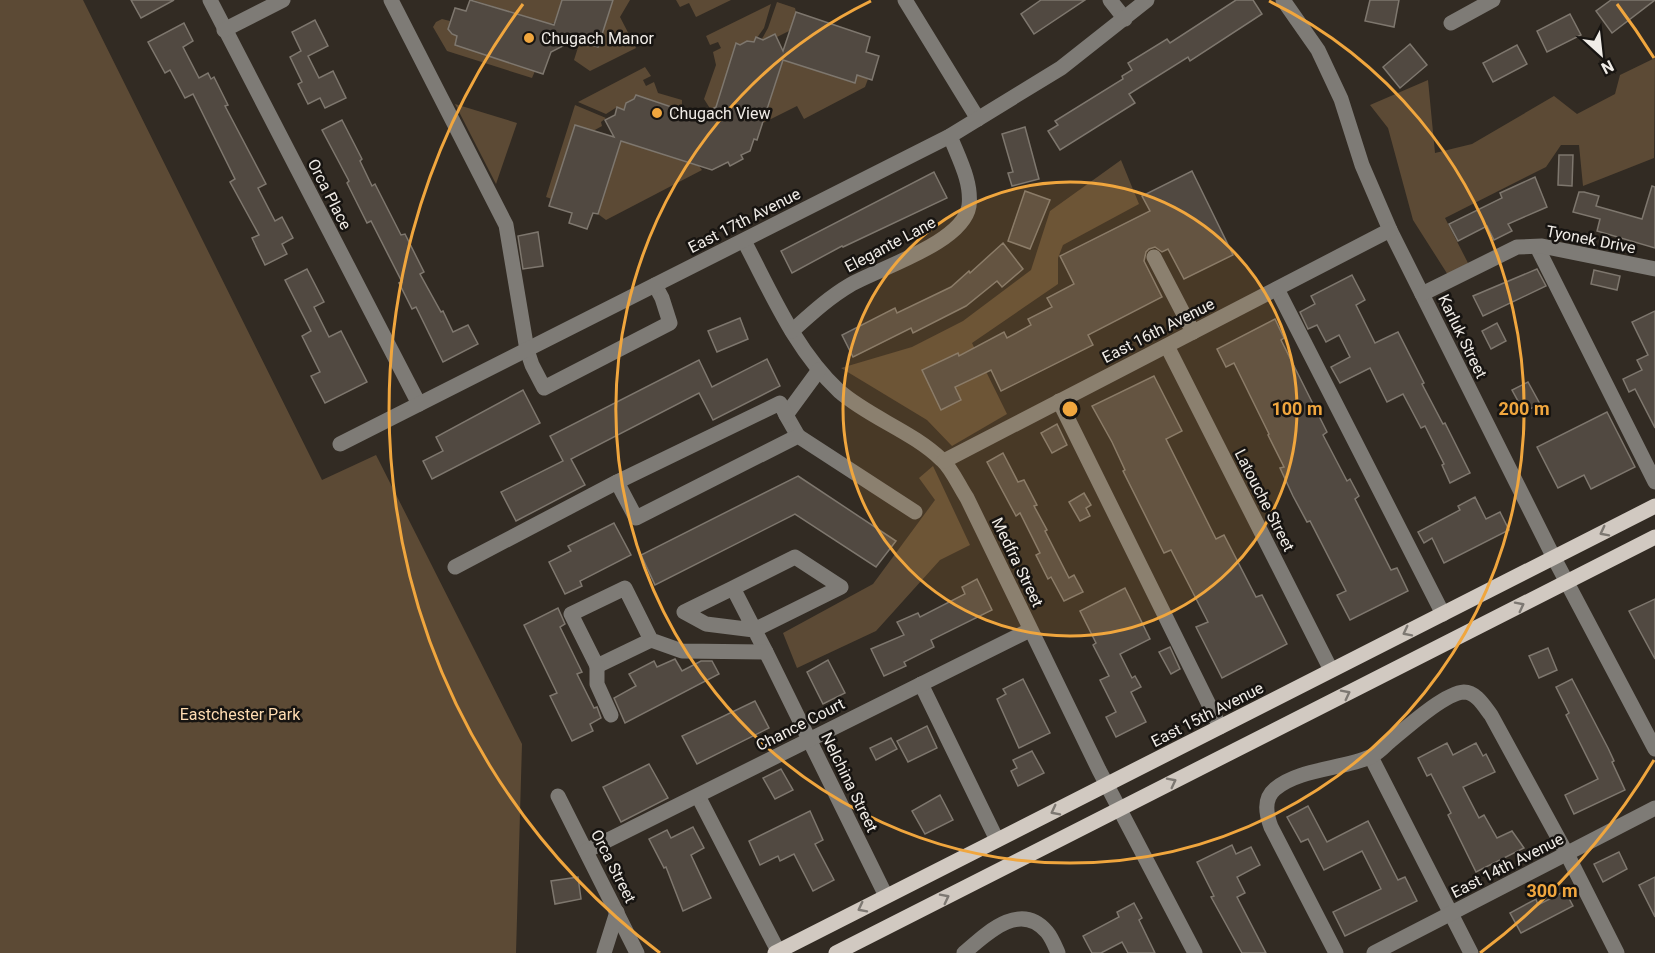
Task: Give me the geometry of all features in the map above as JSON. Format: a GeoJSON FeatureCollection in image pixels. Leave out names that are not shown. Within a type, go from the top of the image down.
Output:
{"type":"FeatureCollection","features":[{"type":"Feature","properties":{"kind":"main road","name":"East 15th Avenue"},"geometry":{"type":"LineString","coordinates":[[776,952],[1655,506]]}},
{"type":"Feature","properties":{"kind":"main road"},"geometry":{"type":"LineString","coordinates":[[836,953],[1655,537]]}},
{"type":"Feature","properties":{"kind":"street","name":"Orca Place"},"geometry":{"type":"LineString","coordinates":[[210,0],[419,404]]}},
{"type":"Feature","properties":{"kind":"street"},"geometry":{"type":"LineString","coordinates":[[225,30],[283,0]]}},
{"type":"Feature","properties":{"kind":"street"},"geometry":{"type":"LineString","coordinates":[[391,0],[506,225],[527,350],[544,388],[670,323],[655,285]]}},
{"type":"Feature","properties":{"kind":"street"},"geometry":{"type":"LineString","coordinates":[[905,0],[978,119]]}},
{"type":"Feature","properties":{"kind":"street"},"geometry":{"type":"LineString","coordinates":[[1110,0],[1125,19]]}},
{"type":"Feature","properties":{"kind":"street","name":"East 17th Avenue"},"geometry":{"type":"LineString","coordinates":[[340,444],[950,136],[1061,68],[1147,0]]}},
{"type":"Feature","properties":{"kind":"street","name":"Karluk Street"},"geometry":{"type":"LineString","coordinates":[[1283,0],[1318,50],[1328,70],[1341,99],[1362,165],[1390,231],[1566,582],[1655,749]]}},
{"type":"Feature","properties":{"kind":"street"},"geometry":{"type":"LineString","coordinates":[[1451,23],[1493,0]]}},
{"type":"Feature","properties":{"kind":"street","name":"Elegante Lane"},"geometry":{"type":"LineString","coordinates":[[792,331],[824,302],[850,285],[943,240],[958,226],[968,209],[970,187],[950,136]]}},
{"type":"Feature","properties":{"kind":"street","name":"East 16th Avenue"},"geometry":{"type":"LineString","coordinates":[[944,461],[1390,231]]}},
{"type":"Feature","properties":{"kind":"street","name":"Medfra Street"},"geometry":{"type":"LineString","coordinates":[[744,241],[792,331],[819,370],[848,397],[920,442],[944,461],[967,498],[1107,785],[1195,953]]}},
{"type":"Feature","properties":{"kind":"street","name":"Tyonek Drive"},"geometry":{"type":"LineString","coordinates":[[1422,294],[1517,247],[1537,247],[1655,269]]}},
{"type":"Feature","properties":{"kind":"street"},"geometry":{"type":"LineString","coordinates":[[1537,247],[1655,482]]}},
{"type":"Feature","properties":{"kind":"street"},"geometry":{"type":"LineString","coordinates":[[1154,257],[1193,332]]}},
{"type":"Feature","properties":{"kind":"street"},"geometry":{"type":"LineString","coordinates":[[1277,289],[1443,614]]}},
{"type":"Feature","properties":{"kind":"street","name":"Latouche Street"},"geometry":{"type":"LineString","coordinates":[[1167,346],[1331,670]]}},
{"type":"Feature","properties":{"kind":"street"},"geometry":{"type":"LineString","coordinates":[[786,415],[819,370]]}},
{"type":"Feature","properties":{"kind":"street"},"geometry":{"type":"LineString","coordinates":[[1059,401],[1220,727]]}},
{"type":"Feature","properties":{"kind":"street"},"geometry":{"type":"LineString","coordinates":[[454,567],[617,482],[780,403],[798,436],[915,512]]}},
{"type":"Feature","properties":{"kind":"street"},"geometry":{"type":"LineString","coordinates":[[617,482],[636,518],[798,436]]}},
{"type":"Feature","properties":{"kind":"street"},"geometry":{"type":"LineString","coordinates":[[795,557],[841,586],[754,630],[706,624],[684,612],[733,588],[795,557]]}},
{"type":"Feature","properties":{"kind":"street"},"geometry":{"type":"LineString","coordinates":[[611,715],[597,684],[597,666],[571,614],[625,588],[651,640],[682,651],[766,652]]}},
{"type":"Feature","properties":{"kind":"street","name":"Nelchina Street"},"geometry":{"type":"LineString","coordinates":[[733,588],[886,896]]}},
{"type":"Feature","properties":{"kind":"street","name":"Chance Court"},"geometry":{"type":"LineString","coordinates":[[586,852],[1030,630]]}},
{"type":"Feature","properties":{"kind":"street"},"geometry":{"type":"LineString","coordinates":[[597,666],[651,640]]}},
{"type":"Feature","properties":{"kind":"street"},"geometry":{"type":"LineString","coordinates":[[921,684],[997,840]]}},
{"type":"Feature","properties":{"kind":"street"},"geometry":{"type":"LineString","coordinates":[[1336,953],[1271,827],[1266,815],[1266,803],[1273,790],[1281,784],[1371,757],[1440,702],[1465,692],[1475,695],[1491,715],[1567,854],[1617,953]]}},
{"type":"Feature","properties":{"kind":"street"},"geometry":{"type":"LineString","coordinates":[[1371,757],[1471,953]]}},
{"type":"Feature","properties":{"kind":"street","name":"Orca Street"},"geometry":{"type":"LineString","coordinates":[[558,796],[637,953]]}},
{"type":"Feature","properties":{"kind":"street"},"geometry":{"type":"LineString","coordinates":[[698,796],[776,952]]}},
{"type":"Feature","properties":{"kind":"street","name":"East 14th Avenue"},"geometry":{"type":"LineString","coordinates":[[1374,953],[1655,808]]}},
{"type":"Feature","properties":{"kind":"street"},"geometry":{"type":"LineString","coordinates":[[604,953],[617,912]]}},
{"type":"Feature","properties":{"kind":"street"},"geometry":{"type":"LineString","coordinates":[[964,953],[994,928],[1012,919],[1029,920],[1041,927],[1049,933],[1058,953]]}},
{"type":"Feature","properties":{"kind":"green space","name":"Eastchester Park"},"geometry":{"type":"Polygon","coordinates":[[[0,0],[83,0],[322,480],[376,455],[522,744],[516,953],[0,953],[0,0]]]}},
{"type":"Feature","properties":{"kind":"green space"},"geometry":{"type":"Polygon","coordinates":[[[473,0],[562,0],[554,23],[550,24],[473,0]]]}},
{"type":"Feature","properties":{"kind":"green space"},"geometry":{"type":"Polygon","coordinates":[[[613,0],[630,0],[620,17],[636,48],[590,71],[574,60],[580,41],[598,47],[613,0]]]}},
{"type":"Feature","properties":{"kind":"green space"},"geometry":{"type":"Polygon","coordinates":[[[676,0],[731,0],[696,17],[689,3],[680,7],[676,0]]]}},
{"type":"Feature","properties":{"kind":"green space"},"geometry":{"type":"Polygon","coordinates":[[[777,2],[795,8],[791,30],[777,37],[775,34],[768,38],[769,41],[759,44],[768,28],[777,2]]]}},
{"type":"Feature","properties":{"kind":"green space"},"geometry":{"type":"Polygon","coordinates":[[[771,4],[764,28],[754,42],[747,41],[740,45],[737,43],[715,111],[711,110],[704,99],[716,65],[713,52],[721,48],[718,42],[710,45],[706,36],[771,4]]]}},
{"type":"Feature","properties":{"kind":"green space"},"geometry":{"type":"Polygon","coordinates":[[[442,19],[450,21],[448,29],[452,34],[535,71],[532,78],[447,51],[433,27],[442,19]]]}},
{"type":"Feature","properties":{"kind":"green space"},"geometry":{"type":"Polygon","coordinates":[[[1655,58],[1654,158],[1583,186],[1579,145],[1561,145],[1546,167],[1445,218],[1468,263],[1448,275],[1413,220],[1388,128],[1370,105],[1428,80],[1435,153],[1472,144],[1554,96],[1577,114],[1615,94],[1620,75],[1655,58]]]}},
{"type":"Feature","properties":{"kind":"green space"},"geometry":{"type":"Polygon","coordinates":[[[783,60],[854,83],[857,75],[868,79],[865,87],[804,119],[797,106],[763,123],[783,60]]]}},
{"type":"Feature","properties":{"kind":"green space"},"geometry":{"type":"Polygon","coordinates":[[[645,67],[651,76],[643,80],[646,86],[654,82],[658,93],[682,100],[682,110],[636,95],[634,99],[626,103],[624,110],[617,107],[606,114],[578,102],[645,67]]]}},
{"type":"Feature","properties":{"kind":"green space"},"geometry":{"type":"Polygon","coordinates":[[[455,104],[517,123],[496,184],[455,104]]]}},
{"type":"Feature","properties":{"kind":"green space"},"geometry":{"type":"Polygon","coordinates":[[[575,105],[606,118],[601,122],[602,126],[593,131],[575,125],[552,199],[546,197],[575,105]]]}},
{"type":"Feature","properties":{"kind":"green space"},"geometry":{"type":"Polygon","coordinates":[[[621,141],[699,166],[702,170],[606,220],[598,214],[621,141]]]}},
{"type":"Feature","properties":{"kind":"green space"},"geometry":{"type":"Polygon","coordinates":[[[1121,160],[1139,204],[1063,245],[1058,258],[1058,284],[972,343],[1007,414],[952,446],[927,420],[841,368],[912,347],[963,321],[1031,270],[1050,211],[1121,160]]]}},
{"type":"Feature","properties":{"kind":"green space"},"geometry":{"type":"Polygon","coordinates":[[[933,466],[970,545],[940,560],[876,631],[797,668],[783,633],[873,584],[935,500],[919,478],[933,466]]]}},
{"type":"Feature","properties":{"kind":"building"},"geometry":{"type":"Polygon","coordinates":[[[131,0],[174,0],[141,18],[131,0]]]}},
{"type":"Feature","properties":{"kind":"building","name":"Chugach Manor"},"geometry":{"type":"Polygon","coordinates":[[[470,0],[554,25],[562,0],[613,0],[598,47],[576,39],[551,52],[543,74],[455,45],[457,36],[448,29],[455,8],[466,11],[470,0]]]}},
{"type":"Feature","properties":{"kind":"building"},"geometry":{"type":"Polygon","coordinates":[[[1041,0],[1085,0],[1034,34],[1021,14],[1041,0]]]}},
{"type":"Feature","properties":{"kind":"building"},"geometry":{"type":"Polygon","coordinates":[[[1236,0],[1253,0],[1262,14],[1190,61],[1188,57],[1129,94],[1135,103],[1060,150],[1048,131],[1058,125],[1055,121],[1123,79],[1122,76],[1132,70],[1128,63],[1167,39],[1170,43],[1236,0]]]}},
{"type":"Feature","properties":{"kind":"building"},"geometry":{"type":"Polygon","coordinates":[[[1370,0],[1399,0],[1394,27],[1365,21],[1370,0]]]}},
{"type":"Feature","properties":{"kind":"building"},"geometry":{"type":"Polygon","coordinates":[[[1611,0],[1655,0],[1612,33],[1596,11],[1611,0]]]}},
{"type":"Feature","properties":{"kind":"building","name":"Chugach View"},"geometry":{"type":"Polygon","coordinates":[[[796,12],[870,37],[866,52],[879,56],[872,80],[857,75],[855,83],[783,60],[757,140],[754,139],[750,151],[741,155],[743,159],[730,166],[728,162],[712,170],[621,141],[598,214],[593,213],[587,229],[569,223],[572,213],[549,206],[575,125],[614,137],[605,120],[615,115],[617,107],[624,110],[626,103],[634,99],[636,95],[698,116],[707,112],[716,107],[736,43],[740,45],[747,41],[754,42],[756,37],[763,40],[775,34],[783,51],[796,12]]]}},
{"type":"Feature","properties":{"kind":"building"},"geometry":{"type":"Polygon","coordinates":[[[1570,14],[1581,35],[1547,52],[1537,31],[1570,14]]]}},
{"type":"Feature","properties":{"kind":"building"},"geometry":{"type":"Polygon","coordinates":[[[315,20],[328,46],[308,56],[319,78],[333,71],[346,98],[325,108],[320,98],[308,104],[298,84],[302,82],[290,57],[301,51],[292,32],[315,20]]]}},
{"type":"Feature","properties":{"kind":"building"},"geometry":{"type":"Polygon","coordinates":[[[184,23],[193,41],[183,47],[199,78],[208,73],[211,79],[214,77],[228,105],[225,106],[266,184],[258,188],[275,221],[282,217],[293,238],[282,244],[287,254],[265,265],[252,238],[259,235],[230,182],[235,179],[193,94],[185,98],[170,70],[165,73],[148,42],[184,23]]]}},
{"type":"Feature","properties":{"kind":"building"},"geometry":{"type":"Polygon","coordinates":[[[1410,44],[1427,65],[1400,88],[1383,67],[1410,44]]]}},
{"type":"Feature","properties":{"kind":"building"},"geometry":{"type":"Polygon","coordinates":[[[1517,45],[1527,64],[1493,82],[1483,63],[1517,45]]]}},
{"type":"Feature","properties":{"kind":"building"},"geometry":{"type":"Polygon","coordinates":[[[342,120],[362,159],[360,161],[372,186],[375,184],[401,235],[405,234],[424,272],[420,274],[453,332],[468,325],[478,344],[443,362],[416,307],[412,309],[399,283],[402,282],[371,221],[367,223],[347,183],[349,181],[322,130],[342,120]]]}},
{"type":"Feature","properties":{"kind":"building"},"geometry":{"type":"Polygon","coordinates":[[[1025,127],[1039,179],[1012,186],[1008,173],[1013,172],[1002,134],[1025,127]]]}},
{"type":"Feature","properties":{"kind":"building"},"geometry":{"type":"Polygon","coordinates":[[[1559,155],[1573,155],[1572,186],[1558,185],[1559,155]]]}},
{"type":"Feature","properties":{"kind":"building"},"geometry":{"type":"Polygon","coordinates":[[[1192,171],[1233,255],[1184,279],[1168,249],[1162,252],[1155,247],[1149,249],[1144,261],[1162,297],[1088,335],[1093,345],[1001,391],[991,370],[955,387],[961,400],[941,410],[922,370],[958,353],[959,356],[1004,332],[1007,338],[1031,325],[1028,319],[1052,307],[1047,298],[1074,284],[1060,256],[1150,211],[1142,196],[1192,171]]]}},
{"type":"Feature","properties":{"kind":"building"},"geometry":{"type":"Polygon","coordinates":[[[934,172],[947,198],[842,246],[792,273],[781,251],[934,172]]]}},
{"type":"Feature","properties":{"kind":"building"},"geometry":{"type":"Polygon","coordinates":[[[1535,177],[1547,207],[1508,224],[1512,231],[1494,240],[1487,226],[1458,241],[1449,224],[1502,198],[1500,193],[1535,177]]]}},
{"type":"Feature","properties":{"kind":"building"},"geometry":{"type":"Polygon","coordinates":[[[1652,186],[1655,187],[1655,248],[1597,231],[1600,219],[1573,212],[1579,192],[1584,192],[1599,196],[1596,206],[1642,219],[1652,186]]]}},
{"type":"Feature","properties":{"kind":"building"},"geometry":{"type":"Polygon","coordinates":[[[1025,191],[1050,200],[1030,249],[1008,241],[1025,191]]]}},
{"type":"Feature","properties":{"kind":"building"},"geometry":{"type":"Polygon","coordinates":[[[538,232],[543,266],[523,269],[518,236],[538,232]]]}},
{"type":"Feature","properties":{"kind":"building"},"geometry":{"type":"Polygon","coordinates":[[[1003,243],[1023,269],[1002,287],[997,281],[966,306],[913,333],[911,328],[853,357],[842,335],[895,308],[897,313],[951,287],[1003,243]]]}},
{"type":"Feature","properties":{"kind":"building"},"geometry":{"type":"Polygon","coordinates":[[[307,269],[324,302],[314,307],[329,337],[341,331],[367,382],[325,403],[311,376],[320,372],[302,336],[311,331],[285,280],[307,269]]]}},
{"type":"Feature","properties":{"kind":"building"},"geometry":{"type":"Polygon","coordinates":[[[1537,269],[1546,286],[1483,316],[1473,296],[1537,269]]]}},
{"type":"Feature","properties":{"kind":"building"},"geometry":{"type":"Polygon","coordinates":[[[1594,270],[1620,276],[1617,290],[1591,284],[1594,270]]]}},
{"type":"Feature","properties":{"kind":"building"},"geometry":{"type":"Polygon","coordinates":[[[1352,275],[1365,300],[1356,305],[1375,343],[1398,332],[1424,383],[1422,384],[1470,473],[1450,483],[1442,465],[1444,464],[1425,426],[1421,428],[1403,394],[1387,402],[1370,368],[1340,383],[1331,367],[1350,357],[1339,335],[1326,342],[1317,325],[1308,329],[1300,312],[1315,304],[1311,296],[1352,275]]]}},
{"type":"Feature","properties":{"kind":"building"},"geometry":{"type":"Polygon","coordinates":[[[1655,311],[1655,428],[1635,389],[1629,392],[1623,379],[1642,370],[1637,360],[1648,355],[1632,322],[1655,311]]]}},
{"type":"Feature","properties":{"kind":"building"},"geometry":{"type":"Polygon","coordinates":[[[740,318],[748,339],[717,352],[708,331],[740,318]]]}},
{"type":"Feature","properties":{"kind":"building"},"geometry":{"type":"Polygon","coordinates":[[[1275,319],[1284,338],[1281,340],[1327,432],[1323,435],[1347,481],[1350,479],[1359,496],[1355,499],[1391,570],[1397,568],[1408,591],[1350,620],[1337,595],[1346,591],[1310,521],[1307,522],[1293,496],[1280,468],[1284,467],[1269,434],[1234,363],[1226,367],[1217,349],[1275,319]]]}},
{"type":"Feature","properties":{"kind":"building"},"geometry":{"type":"Polygon","coordinates":[[[1497,323],[1506,341],[1491,349],[1482,331],[1497,323]]]}},
{"type":"Feature","properties":{"kind":"building"},"geometry":{"type":"Polygon","coordinates":[[[767,359],[780,386],[713,420],[699,393],[571,459],[585,485],[516,521],[501,492],[563,461],[550,436],[699,360],[712,387],[767,359]]]}},
{"type":"Feature","properties":{"kind":"building"},"geometry":{"type":"Polygon","coordinates":[[[1154,376],[1182,431],[1166,439],[1216,539],[1224,535],[1256,597],[1262,595],[1287,644],[1222,678],[1196,627],[1208,622],[1171,550],[1164,553],[1123,471],[1125,470],[1112,442],[1092,406],[1154,376]]]}},
{"type":"Feature","properties":{"kind":"building"},"geometry":{"type":"Polygon","coordinates":[[[1528,382],[1540,404],[1524,412],[1512,390],[1528,382]]]}},
{"type":"Feature","properties":{"kind":"building"},"geometry":{"type":"Polygon","coordinates":[[[523,390],[540,423],[432,479],[423,461],[443,451],[436,437],[523,390]]]}},
{"type":"Feature","properties":{"kind":"building"},"geometry":{"type":"Polygon","coordinates":[[[1607,412],[1635,467],[1591,489],[1584,475],[1558,488],[1537,447],[1607,412]]]}},
{"type":"Feature","properties":{"kind":"building"},"geometry":{"type":"Polygon","coordinates":[[[1057,424],[1067,445],[1052,453],[1041,433],[1057,424]]]}},
{"type":"Feature","properties":{"kind":"building"},"geometry":{"type":"Polygon","coordinates":[[[1003,453],[1018,482],[1024,480],[1037,505],[1034,506],[1047,530],[1045,531],[1069,578],[1074,575],[1083,592],[1064,601],[1051,577],[1048,579],[1036,555],[1040,553],[1020,513],[1016,516],[987,462],[1003,453]]]}},
{"type":"Feature","properties":{"kind":"building"},"geometry":{"type":"Polygon","coordinates":[[[798,476],[896,541],[876,567],[795,514],[655,585],[641,555],[798,476]]]}},
{"type":"Feature","properties":{"kind":"building"},"geometry":{"type":"Polygon","coordinates":[[[1084,493],[1091,505],[1086,508],[1090,516],[1080,521],[1069,502],[1084,493]]]}},
{"type":"Feature","properties":{"kind":"building"},"geometry":{"type":"Polygon","coordinates":[[[1475,497],[1486,519],[1500,512],[1509,530],[1444,563],[1432,538],[1424,543],[1418,532],[1460,510],[1458,506],[1475,497]]]}},
{"type":"Feature","properties":{"kind":"building"},"geometry":{"type":"Polygon","coordinates":[[[614,523],[631,555],[580,581],[582,586],[565,594],[549,562],[571,551],[568,546],[614,523]]]}},
{"type":"Feature","properties":{"kind":"building"},"geometry":{"type":"Polygon","coordinates":[[[977,579],[992,610],[931,640],[934,647],[904,662],[906,666],[884,676],[871,649],[904,635],[897,622],[918,613],[920,617],[965,594],[962,587],[977,579]]]}},
{"type":"Feature","properties":{"kind":"building"},"geometry":{"type":"Polygon","coordinates":[[[1125,588],[1150,639],[1120,654],[1132,678],[1135,676],[1141,687],[1131,692],[1146,722],[1116,737],[1106,717],[1116,712],[1100,680],[1109,676],[1093,645],[1096,643],[1080,611],[1125,588]]]}},
{"type":"Feature","properties":{"kind":"building"},"geometry":{"type":"Polygon","coordinates":[[[1655,599],[1655,659],[1629,611],[1655,599]]]}},
{"type":"Feature","properties":{"kind":"building"},"geometry":{"type":"Polygon","coordinates":[[[558,608],[565,624],[560,627],[582,672],[577,674],[601,718],[590,724],[593,731],[572,741],[550,696],[557,693],[524,625],[558,608]]]}},
{"type":"Feature","properties":{"kind":"building"},"geometry":{"type":"Polygon","coordinates":[[[1170,647],[1180,669],[1171,674],[1159,652],[1170,647]]]}},
{"type":"Feature","properties":{"kind":"building"},"geometry":{"type":"Polygon","coordinates":[[[1548,648],[1557,670],[1539,678],[1529,656],[1548,648]]]}},
{"type":"Feature","properties":{"kind":"building"},"geometry":{"type":"Polygon","coordinates":[[[675,659],[682,671],[701,661],[712,661],[719,674],[625,723],[614,698],[636,686],[629,674],[654,661],[657,667],[675,659]]]}},
{"type":"Feature","properties":{"kind":"building"},"geometry":{"type":"Polygon","coordinates":[[[828,660],[845,693],[823,704],[807,672],[828,660]]]}},
{"type":"Feature","properties":{"kind":"building"},"geometry":{"type":"Polygon","coordinates":[[[1023,679],[1050,733],[1019,748],[997,699],[1006,694],[1003,689],[1023,679]]]}},
{"type":"Feature","properties":{"kind":"building"},"geometry":{"type":"Polygon","coordinates":[[[1572,679],[1608,748],[1625,790],[1574,814],[1565,795],[1598,779],[1566,715],[1569,713],[1556,687],[1572,679]]]}},
{"type":"Feature","properties":{"kind":"building"},"geometry":{"type":"Polygon","coordinates":[[[755,701],[769,728],[697,764],[682,736],[755,701]]]}},
{"type":"Feature","properties":{"kind":"building"},"geometry":{"type":"Polygon","coordinates":[[[927,726],[937,748],[908,762],[897,741],[927,726]]]}},
{"type":"Feature","properties":{"kind":"building"},"geometry":{"type":"Polygon","coordinates":[[[891,738],[897,749],[876,760],[870,748],[891,738]]]}},
{"type":"Feature","properties":{"kind":"building"},"geometry":{"type":"Polygon","coordinates":[[[1447,743],[1453,755],[1476,743],[1483,756],[1486,754],[1495,772],[1463,787],[1479,818],[1484,815],[1497,838],[1512,831],[1524,848],[1476,872],[1448,815],[1451,813],[1431,774],[1427,776],[1418,758],[1447,743]]]}},
{"type":"Feature","properties":{"kind":"building"},"geometry":{"type":"Polygon","coordinates":[[[1032,751],[1044,773],[1018,786],[1011,771],[1017,768],[1013,760],[1032,751]]]}},
{"type":"Feature","properties":{"kind":"building"},"geometry":{"type":"Polygon","coordinates":[[[649,764],[668,798],[621,822],[603,787],[649,764]]]}},
{"type":"Feature","properties":{"kind":"building"},"geometry":{"type":"Polygon","coordinates":[[[781,769],[793,790],[775,799],[763,778],[781,769]]]}},
{"type":"Feature","properties":{"kind":"building"},"geometry":{"type":"Polygon","coordinates":[[[940,795],[953,820],[925,834],[912,811],[940,795]]]}},
{"type":"Feature","properties":{"kind":"building"},"geometry":{"type":"Polygon","coordinates":[[[1308,806],[1327,842],[1368,821],[1398,880],[1405,877],[1417,901],[1345,936],[1333,912],[1381,889],[1362,851],[1324,870],[1308,839],[1301,842],[1287,817],[1308,806]]]}},
{"type":"Feature","properties":{"kind":"building"},"geometry":{"type":"Polygon","coordinates":[[[810,811],[823,840],[815,844],[834,880],[813,891],[794,854],[780,861],[778,856],[760,865],[749,841],[810,811]]]}},
{"type":"Feature","properties":{"kind":"building"},"geometry":{"type":"Polygon","coordinates":[[[693,827],[704,848],[691,855],[711,898],[683,911],[666,867],[664,868],[649,839],[667,830],[671,838],[693,827]]]}},
{"type":"Feature","properties":{"kind":"building"},"geometry":{"type":"Polygon","coordinates":[[[1232,845],[1236,854],[1251,847],[1260,865],[1237,877],[1245,893],[1237,897],[1266,953],[1242,953],[1211,897],[1214,896],[1197,862],[1232,845]]]}},
{"type":"Feature","properties":{"kind":"building"},"geometry":{"type":"Polygon","coordinates":[[[1619,852],[1627,869],[1603,882],[1594,864],[1619,852]]]}},
{"type":"Feature","properties":{"kind":"building"},"geometry":{"type":"Polygon","coordinates":[[[578,877],[581,899],[555,904],[551,881],[578,877]]]}},
{"type":"Feature","properties":{"kind":"building"},"geometry":{"type":"Polygon","coordinates":[[[1655,877],[1655,917],[1639,885],[1655,877]]]}},
{"type":"Feature","properties":{"kind":"building"},"geometry":{"type":"Polygon","coordinates":[[[1565,891],[1573,906],[1521,933],[1510,913],[1536,899],[1538,905],[1565,891]]]}},
{"type":"Feature","properties":{"kind":"building"},"geometry":{"type":"Polygon","coordinates":[[[1134,903],[1142,918],[1139,920],[1155,953],[1128,953],[1122,942],[1101,953],[1092,953],[1083,936],[1119,917],[1117,912],[1134,903]]]}},
{"type":"Feature","properties":{"kind":"place","name":"Chugach Manor"},"geometry":{"type":"Point","coordinates":[529,38]}},
{"type":"Feature","properties":{"kind":"place","name":"Chugach View"},"geometry":{"type":"Point","coordinates":[657,113]}}]}
